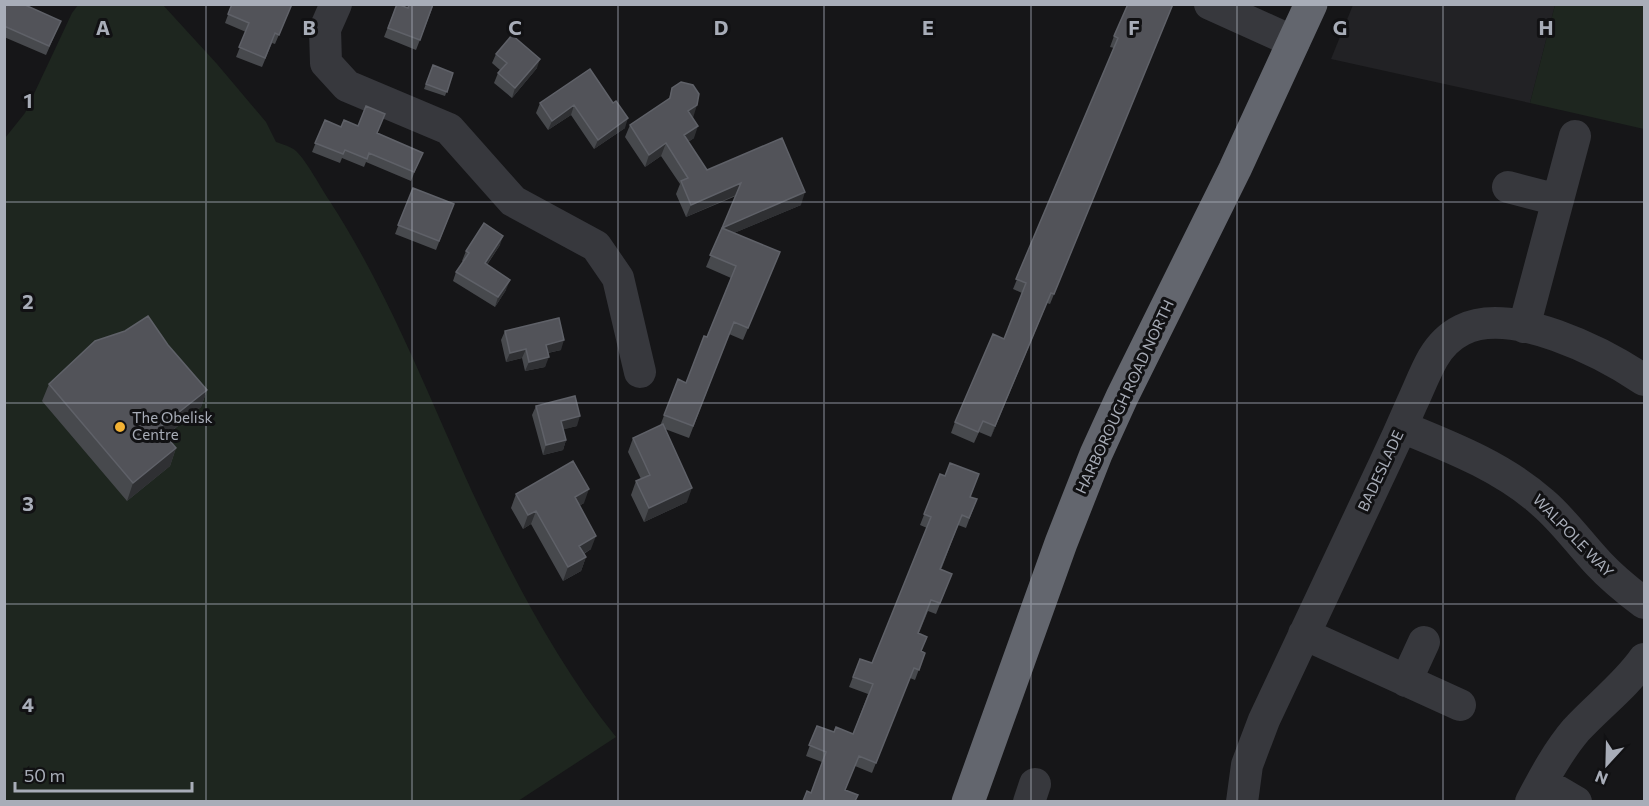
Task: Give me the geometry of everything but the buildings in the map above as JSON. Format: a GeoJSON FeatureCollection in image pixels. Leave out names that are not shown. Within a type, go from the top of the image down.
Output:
{"type":"FeatureCollection","features":[{"type":"Feature","properties":{"kind":"highway","name":"HARBOROUGH ROAD NORTH"},"geometry":{"type":"LineString","coordinates":[[968,801],[1061,543],[1096,454],[1235,170],[1311,4]]}},
{"type":"Feature","properties":{"kind":"street"},"geometry":{"type":"LineString","coordinates":[[336,4],[325,29],[326,63],[347,86],[449,129],[513,201],[596,246],[618,278],[640,372]]}},
{"type":"Feature","properties":{"kind":"street"},"geometry":{"type":"LineString","coordinates":[[1210,4],[1294,42]]}},
{"type":"Feature","properties":{"kind":"street"},"geometry":{"type":"LineString","coordinates":[[1524,327],[1575,136]]}},
{"type":"Feature","properties":{"kind":"street"},"geometry":{"type":"LineString","coordinates":[[1508,187],[1558,200]]}},
{"type":"Feature","properties":{"kind":"street","name":"BADESLADE"},"geometry":{"type":"LineString","coordinates":[[1242,801],[1247,765],[1254,742],[1402,427],[1426,370],[1446,342],[1462,330],[1482,324],[1524,327],[1609,357],[1644,380]]}},
{"type":"Feature","properties":{"kind":"street","name":"WALPOLE WAY"},"geometry":{"type":"LineString","coordinates":[[1402,427],[1501,472],[1533,493],[1612,577],[1644,603]]}},
{"type":"Feature","properties":{"kind":"street"},"geometry":{"type":"LineString","coordinates":[[1304,634],[1460,705]]}},
{"type":"Feature","properties":{"kind":"street"},"geometry":{"type":"LineString","coordinates":[[1406,681],[1424,642]]}},
{"type":"Feature","properties":{"kind":"street"},"geometry":{"type":"LineString","coordinates":[[1576,801],[1536,792],[1576,730],[1628,681],[1644,659]]}},
{"type":"Feature","properties":{"kind":"shaded area"},"geometry":{"type":"Polygon","coordinates":[[[78,5],[163,5],[266,122],[276,142],[292,148],[300,155],[374,277],[466,479],[514,576],[544,632],[578,686],[616,737],[518,801],[5,802],[5,138],[25,113],[72,13],[78,5]]]}},
{"type":"Feature","properties":{"kind":"shaded area"},"geometry":{"type":"Polygon","coordinates":[[[1353,5],[1555,5],[1530,103],[1331,59],[1353,5]]]}},
{"type":"Feature","properties":{"kind":"shaded area"},"geometry":{"type":"Polygon","coordinates":[[[1555,5],[1644,5],[1644,129],[1530,103],[1555,5]]]}},
{"type":"Feature","properties":{"kind":"place","name":"The Obelisk Centre"},"geometry":{"type":"Point","coordinates":[120,427]}}]}
